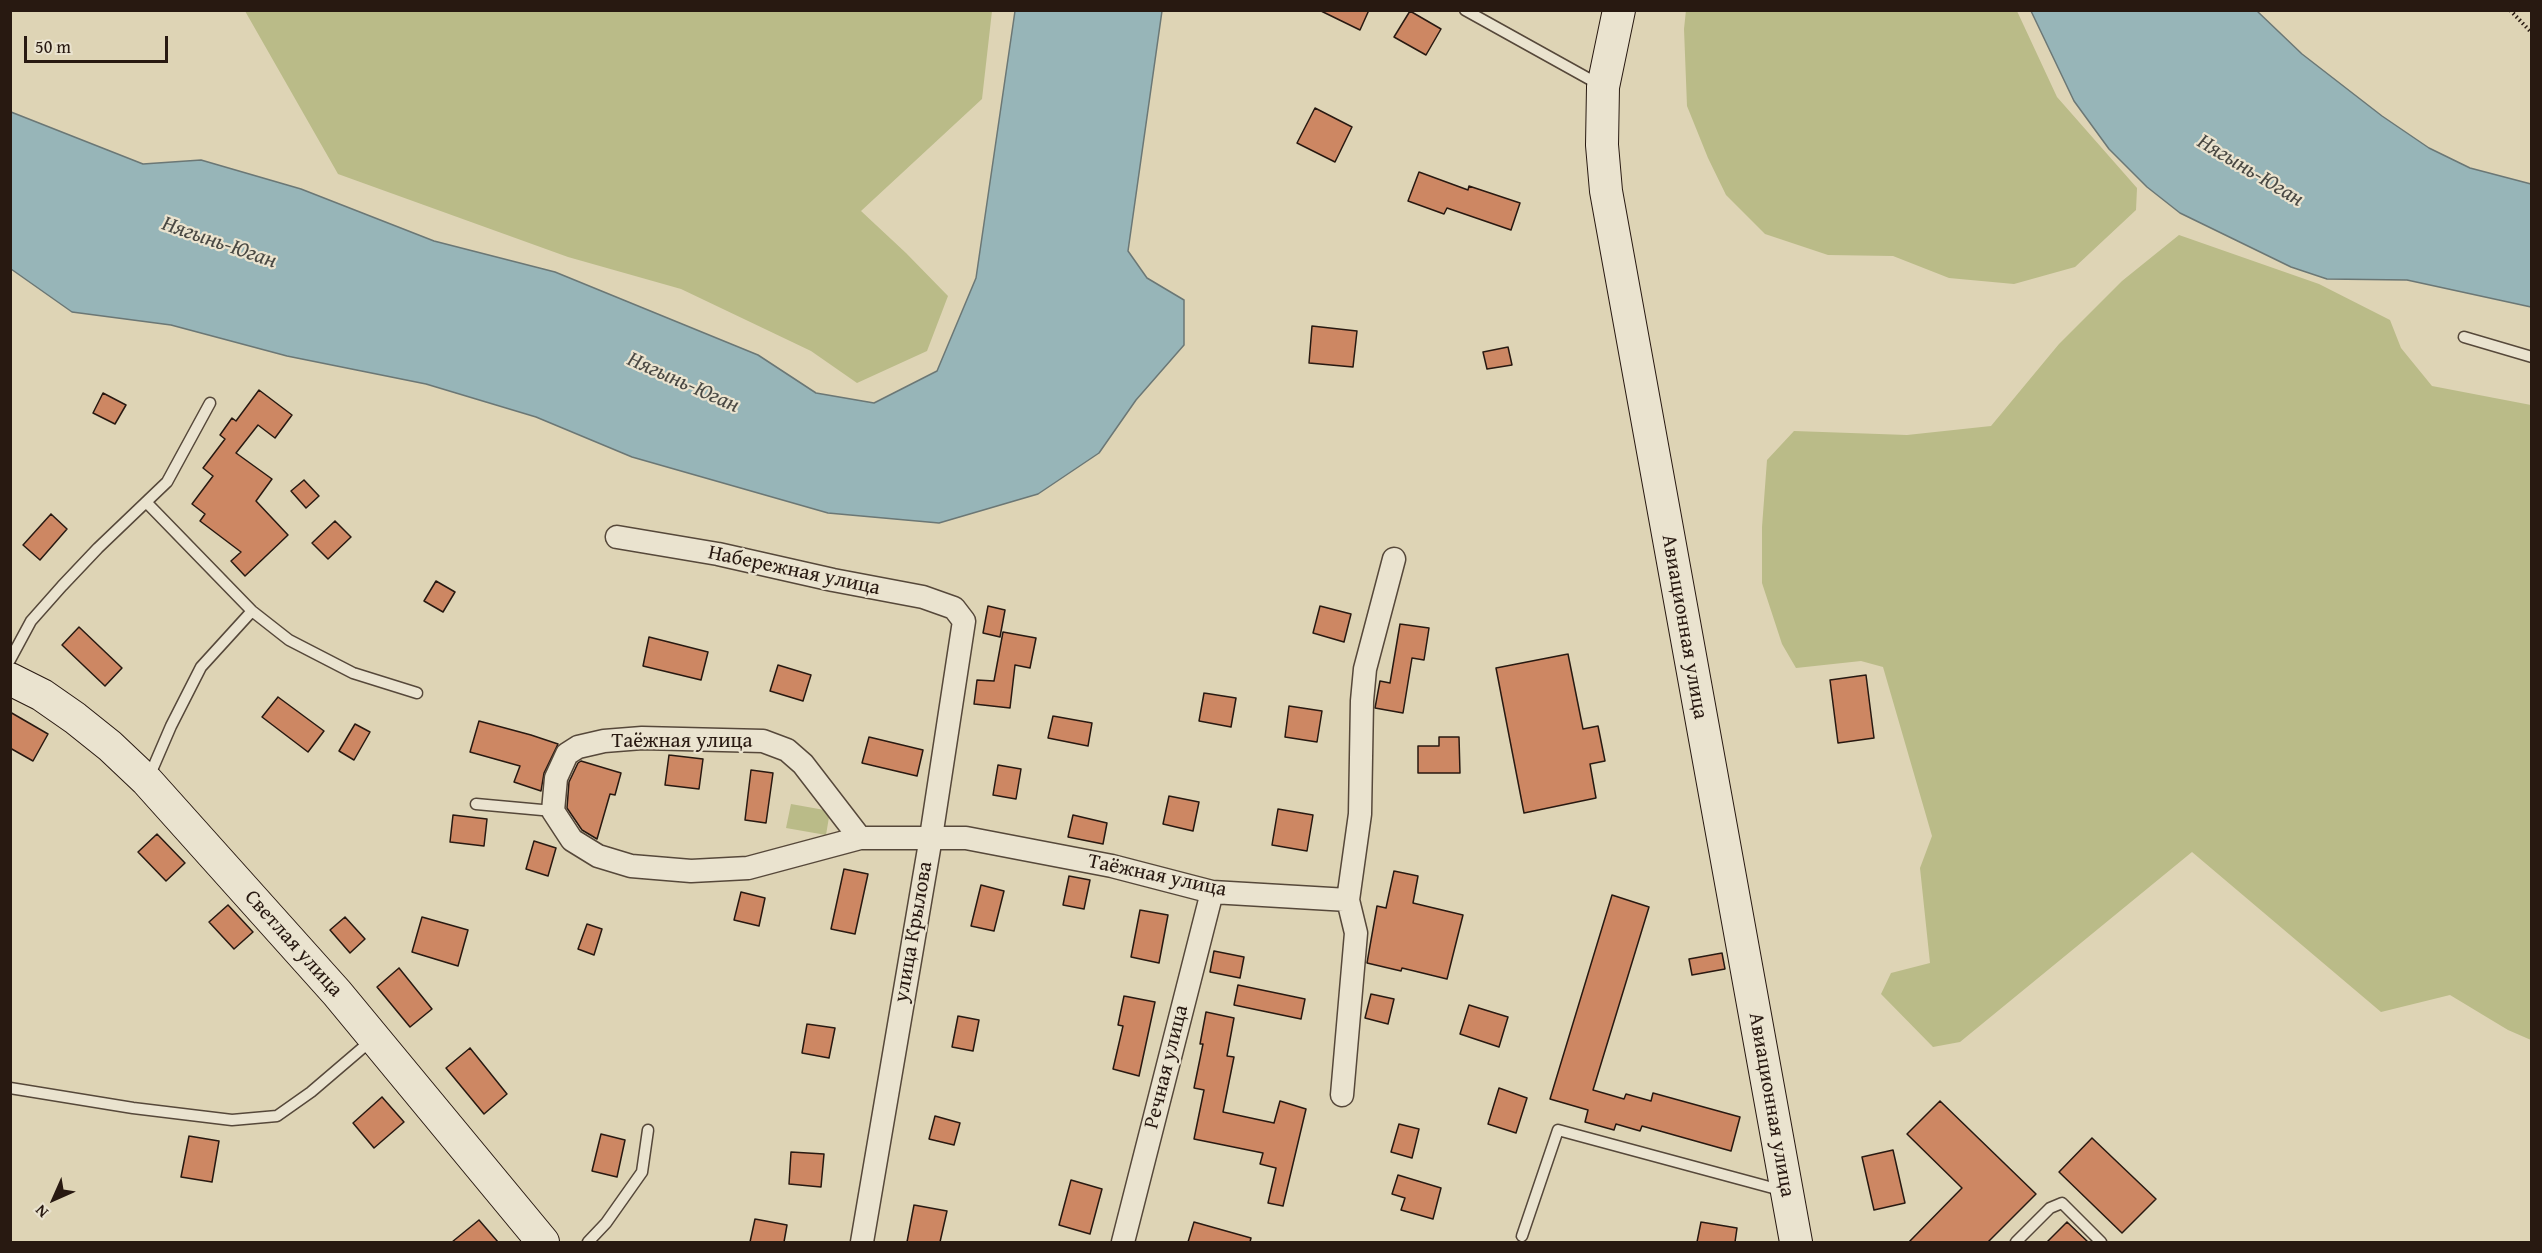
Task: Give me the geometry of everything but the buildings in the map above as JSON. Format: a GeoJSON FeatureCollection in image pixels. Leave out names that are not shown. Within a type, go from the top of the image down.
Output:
{"type":"FeatureCollection","features":[{"type":"Feature","properties":{"kind":"street","name":"Авиационная улица"},"geometry":{"type":"LineString","coordinates":[[1618,10],[1603,87],[1602,145],[1606,191],[1796,1242]]}},
{"type":"Feature","properties":{"kind":"street","name":"Набережная улица"},"geometry":{"type":"LineString","coordinates":[[617,537],[717,554],[923,597],[954,608],[964,621]]}},
{"type":"Feature","properties":{"kind":"street"},"geometry":{"type":"LineString","coordinates":[[1342,1095],[1356,933],[1348,900],[1360,814],[1362,701],[1365,669],[1394,559]]}},
{"type":"Feature","properties":{"kind":"street","name":"улица Крылова"},"geometry":{"type":"LineString","coordinates":[[861,1242],[931,837],[964,621]]}},
{"type":"Feature","properties":{"kind":"street","name":"Светлая улица"},"geometry":{"type":"LineString","coordinates":[[10,679],[42,695],[75,718],[110,746],[147,781],[337,993],[543,1242]]}},
{"type":"Feature","properties":{"kind":"street","name":"Таёжная улица"},"geometry":{"type":"LineString","coordinates":[[860,838],[803,764],[787,750],[763,741],[642,738],[604,741],[578,747],[567,754],[556,778],[553,811],[572,840],[598,856],[631,866],[691,871],[748,868],[860,838],[966,838],[1101,864],[1212,892],[1348,900]]}},
{"type":"Feature","properties":{"kind":"street","name":"Речная улица"},"geometry":{"type":"LineString","coordinates":[[1124,1242],[1212,892]]}},
{"type":"Feature","properties":{"kind":"lane"},"geometry":{"type":"LineString","coordinates":[[1466,10],[1603,87]]}},
{"type":"Feature","properties":{"kind":"lane"},"geometry":{"type":"LineString","coordinates":[[2464,337],[2532,357]]}},
{"type":"Feature","properties":{"kind":"lane"},"geometry":{"type":"LineString","coordinates":[[10,660],[31,621],[98,548],[167,482],[210,403]]}},
{"type":"Feature","properties":{"kind":"lane"},"geometry":{"type":"LineString","coordinates":[[147,503],[252,611],[289,640],[353,673],[417,693]]}},
{"type":"Feature","properties":{"kind":"lane"},"geometry":{"type":"LineString","coordinates":[[147,781],[171,726],[201,667],[252,611]]}},
{"type":"Feature","properties":{"kind":"lane"},"geometry":{"type":"LineString","coordinates":[[476,804],[553,811]]}},
{"type":"Feature","properties":{"kind":"lane"},"geometry":{"type":"LineString","coordinates":[[10,1088],[232,1120],[277,1116],[311,1092],[374,1039]]}},
{"type":"Feature","properties":{"kind":"lane"},"geometry":{"type":"LineString","coordinates":[[588,1242],[606,1223],[642,1172],[648,1130]]}},
{"type":"Feature","properties":{"kind":"lane"},"geometry":{"type":"LineString","coordinates":[[1522,1236],[1558,1130],[1787,1192]]}},
{"type":"Feature","properties":{"kind":"lane"},"geometry":{"type":"LineString","coordinates":[[2016,1242],[2050,1208],[2062,1203],[2100,1242]]}},
{"type":"Feature","properties":{"kind":"path"},"geometry":{"type":"LineString","coordinates":[[2511,10],[2532,33]]}},
{"type":"Feature","properties":{"kind":"green space"},"geometry":{"type":"Polygon","coordinates":[[[1686,10],[2017,11],[2057,97],[2137,188],[2136,210],[2075,267],[2014,284],[1949,278],[1893,256],[1828,255],[1765,234],[1726,195],[1687,106],[1684,29],[1686,10]]]}},
{"type":"Feature","properties":{"kind":"green space"},"geometry":{"type":"Polygon","coordinates":[[[245,11],[992,11],[982,99],[861,211],[948,296],[927,351],[857,383],[811,351],[681,289],[568,257],[338,174],[245,11]]]}},
{"type":"Feature","properties":{"kind":"green space"},"geometry":{"type":"Polygon","coordinates":[[[2179,235],[2319,284],[2390,320],[2401,348],[2432,386],[2531,405],[2531,1040],[2508,1030],[2450,995],[2381,1012],[2192,852],[1960,1042],[1933,1047],[1881,994],[1891,973],[1930,963],[1920,868],[1932,836],[1883,667],[1861,661],[1796,668],[1782,644],[1762,583],[1762,527],[1767,460],[1794,431],[1907,435],[1991,426],[2059,344],[2122,281],[2179,235]]]}},
{"type":"Feature","properties":{"kind":"green space"},"geometry":{"type":"Polygon","coordinates":[[[791,804],[830,811],[826,835],[786,828],[791,804]]]}},
{"type":"Feature","properties":{"kind":"water","name":"Нягынь-Юган"},"geometry":{"type":"Polygon","coordinates":[[[1015,11],[1162,11],[1128,251],[1147,278],[1184,300],[1184,345],[1136,400],[1099,453],[1038,494],[939,523],[828,513],[632,457],[536,417],[426,384],[287,356],[171,325],[72,312],[11,269],[11,112],[143,164],[201,160],[301,189],[434,241],[555,272],[758,355],[816,393],[874,403],[937,371],[976,278],[1015,11]]]}},
{"type":"Feature","properties":{"kind":"water","name":"Нягынь-Юган"},"geometry":{"type":"Polygon","coordinates":[[[2031,11],[2257,11],[2302,54],[2382,116],[2429,148],[2470,168],[2531,184],[2531,307],[2407,280],[2327,279],[2291,267],[2180,213],[2147,187],[2109,149],[2074,101],[2031,11]]]}}]}
